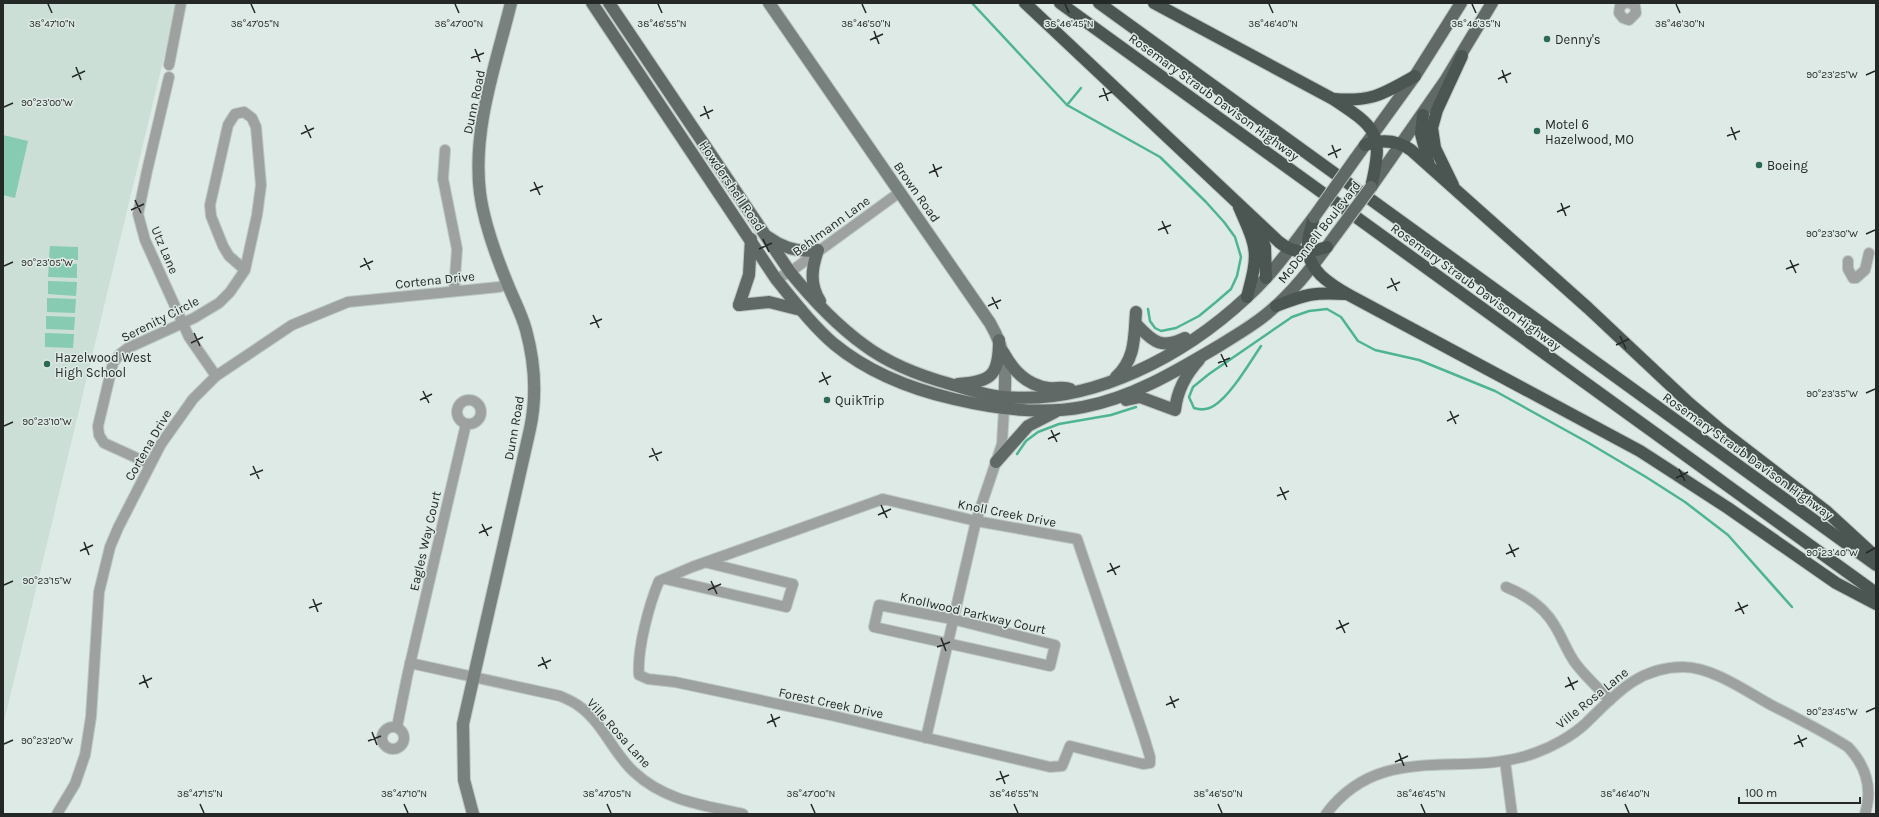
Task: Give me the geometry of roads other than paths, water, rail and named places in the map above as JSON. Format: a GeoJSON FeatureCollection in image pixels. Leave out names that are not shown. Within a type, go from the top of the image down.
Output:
{"type":"FeatureCollection","features":[{"type":"Feature","properties":{"kind":"highway"},"geometry":{"type":"LineString","coordinates":[[1025,3],[1279,242],[1289,249],[1302,253],[1327,247]]}},
{"type":"Feature","properties":{"kind":"highway","name":"Rosemary Straub Davison Highway"},"geometry":{"type":"LineString","coordinates":[[1060,3],[1876,593]]}},
{"type":"Feature","properties":{"kind":"highway","name":"Rosemary Straub Davison Highway"},"geometry":{"type":"LineString","coordinates":[[1099,3],[1876,565]]}},
{"type":"Feature","properties":{"kind":"highway"},"geometry":{"type":"LineString","coordinates":[[1154,3],[1333,99],[1359,116],[1366,122],[1372,140],[1378,151],[1377,174],[1371,187]]}},
{"type":"Feature","properties":{"kind":"highway"},"geometry":{"type":"LineString","coordinates":[[1456,191],[1435,148],[1432,128],[1437,110],[1462,56]]}},
{"type":"Feature","properties":{"kind":"highway"},"geometry":{"type":"LineString","coordinates":[[1333,99],[1369,99],[1378,96],[1415,76]]}},
{"type":"Feature","properties":{"kind":"highway"},"geometry":{"type":"LineString","coordinates":[[1423,115],[1421,134],[1430,166]]}},
{"type":"Feature","properties":{"kind":"highway"},"geometry":{"type":"LineString","coordinates":[[1372,140],[1393,141],[1412,150],[1588,308],[1688,403],[1722,431],[1826,510],[1876,557]]}},
{"type":"Feature","properties":{"kind":"highway"},"geometry":{"type":"LineString","coordinates":[[1236,201],[1255,245],[1256,258],[1247,297]]}},
{"type":"Feature","properties":{"kind":"highway"},"geometry":{"type":"LineString","coordinates":[[1314,216],[1308,244],[1308,252],[1313,266],[1323,279],[1349,295],[1640,451],[1728,508],[1836,583],[1876,604]]}},
{"type":"Feature","properties":{"kind":"highway"},"geometry":{"type":"LineString","coordinates":[[1255,220],[1265,247],[1266,278]]}},
{"type":"Feature","properties":{"kind":"highway"},"geometry":{"type":"LineString","coordinates":[[1276,306],[1305,295],[1317,293],[1349,295]]}},
{"type":"Feature","properties":{"kind":"main road","name":"Howdershell Road"},"geometry":{"type":"LineString","coordinates":[[592,3],[751,239],[776,279],[801,310],[834,344],[859,362],[884,376],[934,395],[1004,403]]}},
{"type":"Feature","properties":{"kind":"main road","name":"Howdershell Road"},"geometry":{"type":"LineString","coordinates":[[608,3],[790,272],[817,304],[865,346],[906,368],[1004,403]]}},
{"type":"Feature","properties":{"kind":"main road","name":"McDonnell Boulevard"},"geometry":{"type":"LineString","coordinates":[[1004,403],[1080,392],[1106,384],[1174,351],[1224,316],[1247,297],[1266,278],[1314,216],[1355,159],[1372,140],[1461,3]]}},
{"type":"Feature","properties":{"kind":"main road","name":"McDonnell Boulevard"},"geometry":{"type":"LineString","coordinates":[[1377,174],[1423,115],[1462,56],[1492,3]]}},
{"type":"Feature","properties":{"kind":"main road","name":"McDonnell Boulevard"},"geometry":{"type":"LineString","coordinates":[[1004,403],[1044,410],[1083,407],[1111,399],[1158,380],[1204,355],[1248,328],[1276,306],[1313,266],[1371,187]]}},
{"type":"Feature","properties":{"kind":"main road"},"geometry":{"type":"LineString","coordinates":[[765,235],[779,244],[795,250],[806,252],[818,250],[811,269],[812,282],[817,297],[829,316]]}},
{"type":"Feature","properties":{"kind":"main road"},"geometry":{"type":"LineString","coordinates":[[751,239],[749,275],[739,306],[769,302],[801,310]]}},
{"type":"Feature","properties":{"kind":"main road"},"geometry":{"type":"LineString","coordinates":[[1106,384],[1124,370],[1131,359],[1136,312]]}},
{"type":"Feature","properties":{"kind":"main road"},"geometry":{"type":"LineString","coordinates":[[1137,325],[1150,339],[1162,344],[1173,344],[1188,336],[1208,322],[1224,316]]}},
{"type":"Feature","properties":{"kind":"main road"},"geometry":{"type":"LineString","coordinates":[[949,384],[974,382],[990,376],[998,362],[999,340]]}},
{"type":"Feature","properties":{"kind":"main road"},"geometry":{"type":"LineString","coordinates":[[1003,352],[1016,371],[1024,379],[1035,385],[1048,388],[1067,387],[1080,392]]}},
{"type":"Feature","properties":{"kind":"main road"},"geometry":{"type":"LineString","coordinates":[[1111,399],[1123,400],[1140,397],[1176,410],[1178,392],[1182,384],[1197,362],[1204,355]]}},
{"type":"Feature","properties":{"kind":"main road"},"geometry":{"type":"LineString","coordinates":[[996,462],[1028,426],[1047,415],[1063,409]]}},
{"type":"Feature","properties":{"kind":"street"},"geometry":{"type":"LineString","coordinates":[[169,66],[180,3]]}},
{"type":"Feature","properties":{"kind":"street","name":"Dunn Road"},"geometry":{"type":"LineString","coordinates":[[473,814],[464,780],[462,750],[463,724],[534,410],[534,376],[526,330],[483,214],[478,171],[481,126],[511,3]]}},
{"type":"Feature","properties":{"kind":"street","name":"Brown Road"},"geometry":{"type":"LineString","coordinates":[[769,3],[978,304],[999,340],[1003,352],[1006,374],[1004,403]]}},
{"type":"Feature","properties":{"kind":"street"},"geometry":{"type":"LineString","coordinates":[[1625,3],[1620,6],[1619,13],[1623,18],[1629,20],[1636,13],[1635,6],[1630,3]]}},
{"type":"Feature","properties":{"kind":"street","name":"Utz Lane"},"geometry":{"type":"LineString","coordinates":[[169,77],[138,214],[145,240],[182,323],[195,348],[216,376]]}},
{"type":"Feature","properties":{"kind":"street","name":"Serenity Circle"},"geometry":{"type":"LineString","coordinates":[[150,464],[104,444],[99,435],[98,426],[100,415],[113,363],[120,354],[128,348],[182,323],[219,303],[230,292],[245,270],[257,215],[261,185],[256,127],[252,118],[244,112],[235,114],[228,125],[210,205],[213,224],[223,246],[229,256],[245,270]]}},
{"type":"Feature","properties":{"kind":"street"},"geometry":{"type":"LineString","coordinates":[[445,150],[443,179],[457,249],[454,290]]}},
{"type":"Feature","properties":{"kind":"street","name":"Behlmann Lane"},"geometry":{"type":"LineString","coordinates":[[776,279],[790,272],[818,250],[900,192]]}},
{"type":"Feature","properties":{"kind":"street"},"geometry":{"type":"LineString","coordinates":[[1848,261],[1851,275],[1853,278],[1856,278],[1866,270],[1869,253]]}},
{"type":"Feature","properties":{"kind":"street","name":"Cortena Drive"},"geometry":{"type":"LineString","coordinates":[[58,814],[72,789],[85,755],[91,717],[96,618],[103,571],[118,528],[150,464],[177,420],[193,399],[216,376],[292,325],[348,302],[454,290],[499,287],[508,284]]}},
{"type":"Feature","properties":{"kind":"street"},"geometry":{"type":"LineString","coordinates":[[926,738],[952,619],[976,521],[1002,444],[1004,403]]}},
{"type":"Feature","properties":{"kind":"street","name":"Eagles Way Court"},"geometry":{"type":"LineString","coordinates":[[397,727],[410,664],[466,424]]}},
{"type":"Feature","properties":{"kind":"street","name":"Knoll Creek Drive"},"geometry":{"type":"LineString","coordinates":[[708,563],[883,499],[976,521],[1077,539],[1144,737],[1150,757],[1150,763]]}},
{"type":"Feature","properties":{"kind":"street"},"geometry":{"type":"LineString","coordinates":[[708,563],[793,584],[786,607],[664,579],[692,567],[708,563]]}},
{"type":"Feature","properties":{"kind":"street","name":"Forest Creek Drive"},"geometry":{"type":"LineString","coordinates":[[664,579],[659,581],[653,596],[638,659],[639,675],[648,679],[675,682],[816,712],[1050,767],[1062,766],[1070,746],[1142,764],[1150,763]]}},
{"type":"Feature","properties":{"kind":"street"},"geometry":{"type":"LineString","coordinates":[[1506,587],[1530,598],[1547,615],[1555,625],[1576,664],[1610,700]]}},
{"type":"Feature","properties":{"kind":"street","name":"Knollwood Parkway Court"},"geometry":{"type":"LineString","coordinates":[[879,605],[952,619],[1055,644],[1050,666],[947,644],[874,627],[879,605]]}},
{"type":"Feature","properties":{"kind":"street"},"geometry":{"type":"LineString","coordinates":[[410,664],[473,678]]}},
{"type":"Feature","properties":{"kind":"street","name":"Ville Rosa Lane"},"geometry":{"type":"LineString","coordinates":[[1326,814],[1344,793],[1377,774],[1415,766],[1505,761],[1536,753],[1563,739],[1584,725],[1622,688],[1651,672],[1668,667],[1685,667],[1700,668],[1713,674],[1848,747],[1861,763],[1868,783],[1869,796],[1865,814]]}},
{"type":"Feature","properties":{"kind":"street","name":"Ville Rosa Lane"},"geometry":{"type":"LineString","coordinates":[[473,678],[560,696],[579,706],[590,716],[625,763],[655,788],[676,799],[743,814]]}},
{"type":"Feature","properties":{"kind":"street"},"geometry":{"type":"LineString","coordinates":[[1505,761],[1512,814]]}},
{"type":"Feature","properties":{"kind":"waterway"},"geometry":{"type":"LineString","coordinates":[[972,3],[1067,105],[1160,157],[1206,202],[1235,237],[1241,257],[1237,276],[1231,289],[1216,302],[1199,316],[1176,328],[1161,331],[1155,328],[1150,321],[1148,309]]}},
{"type":"Feature","properties":{"kind":"waterway"},"geometry":{"type":"LineString","coordinates":[[1067,105],[1081,88]]}},
{"type":"Feature","properties":{"kind":"waterway"},"geometry":{"type":"LineString","coordinates":[[1261,346],[1240,378],[1221,400],[1207,409],[1194,408],[1189,397],[1193,387],[1209,374],[1292,317],[1309,311],[1327,309],[1341,317],[1358,341],[1375,350],[1419,360],[1495,391],[1587,442],[1646,477],[1685,502],[1728,535],[1792,607]]}},
{"type":"Feature","properties":{"kind":"waterway"},"geometry":{"type":"LineString","coordinates":[[1017,454],[1026,441],[1038,432],[1059,424],[1111,415],[1136,407]]}},
{"type":"Feature","properties":{"kind":"place","name":"Denny's"},"geometry":{"type":"Point","coordinates":[1547,39]}},
{"type":"Feature","properties":{"kind":"place","name":"Motel 6 Hazelwood, MO"},"geometry":{"type":"Point","coordinates":[1537,131]}},
{"type":"Feature","properties":{"kind":"place","name":"Boeing"},"geometry":{"type":"Point","coordinates":[1759,165]}},
{"type":"Feature","properties":{"kind":"place","name":"Hazelwood West High School"},"geometry":{"type":"Point","coordinates":[47,364]}},
{"type":"Feature","properties":{"kind":"place","name":"QuikTrip"},"geometry":{"type":"Point","coordinates":[827,400]}}]}
